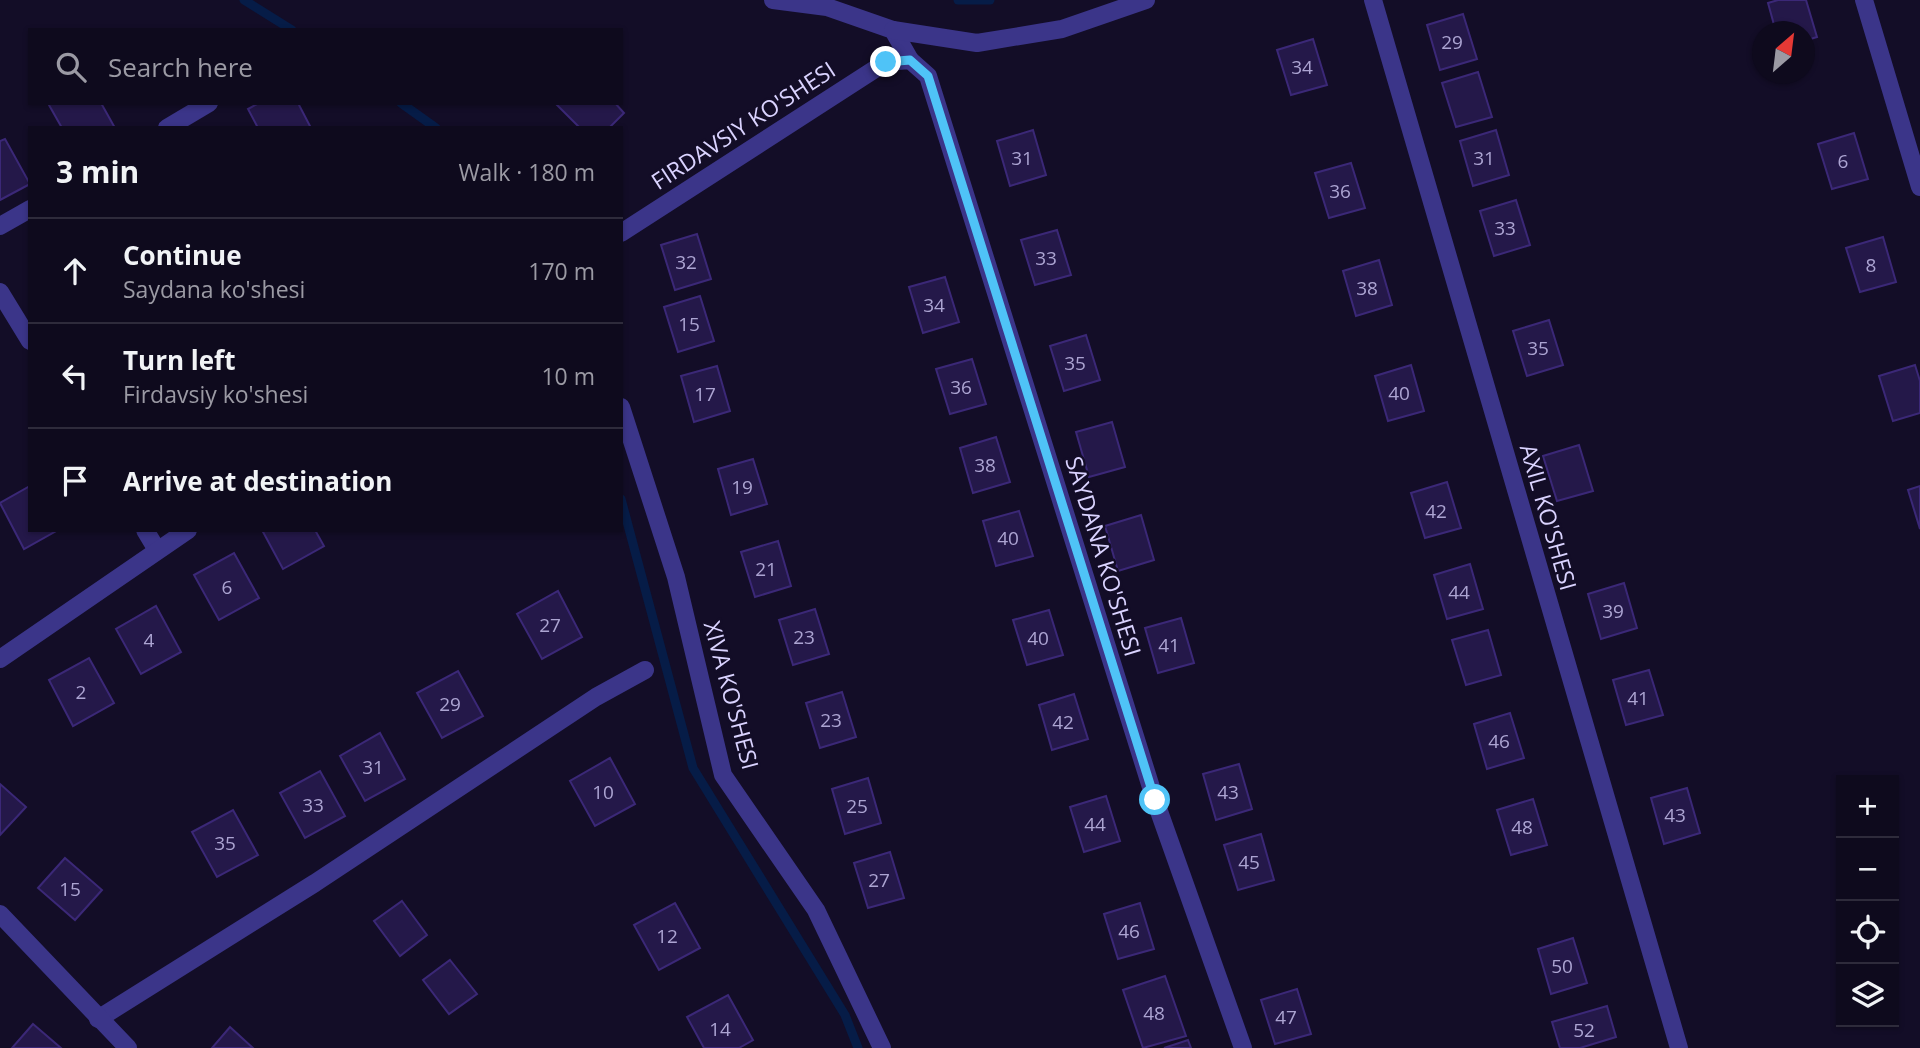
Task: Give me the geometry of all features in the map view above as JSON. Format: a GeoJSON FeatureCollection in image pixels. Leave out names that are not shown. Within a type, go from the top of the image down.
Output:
{"type":"FeatureCollection","features":[{"type":"Feature","properties":{"kind":"street"},"geometry":{"type":"LineString","coordinates":[[773,0],[827,7],[893,30],[977,43],[1062,29],[1146,0]]}},
{"type":"Feature","properties":{"kind":"street","name":"AXIL KO'SHESI"},"geometry":{"type":"LineString","coordinates":[[1373,0],[1679,1048]]}},
{"type":"Feature","properties":{"kind":"street"},"geometry":{"type":"LineString","coordinates":[[1864,0],[1920,187]]}},
{"type":"Feature","properties":{"kind":"street"},"geometry":{"type":"LineString","coordinates":[[893,30],[910,60]]}},
{"type":"Feature","properties":{"kind":"street","name":"SAYDANA KO'SHESI"},"geometry":{"type":"LineString","coordinates":[[910,60],[928,76],[1155,800],[1242,1048]]}},
{"type":"Feature","properties":{"kind":"street","name":"FIRDAVSIY KO'SHESI"},"geometry":{"type":"LineString","coordinates":[[623,232],[886,62],[910,60]]}},
{"type":"Feature","properties":{"kind":"street"},"geometry":{"type":"LineString","coordinates":[[170,126],[206,105]]}},
{"type":"Feature","properties":{"kind":"street"},"geometry":{"type":"LineString","coordinates":[[0,226],[28,210]]}},
{"type":"Feature","properties":{"kind":"street"},"geometry":{"type":"LineString","coordinates":[[0,292],[28,338]]}},
{"type":"Feature","properties":{"kind":"street","name":"XIVA KO'SHESI"},"geometry":{"type":"LineString","coordinates":[[623,413],[676,577],[723,775],[816,910],[882,1048]]}},
{"type":"Feature","properties":{"kind":"street"},"geometry":{"type":"LineString","coordinates":[[146,532],[157,550]]}},
{"type":"Feature","properties":{"kind":"street"},"geometry":{"type":"LineString","coordinates":[[0,659],[185,532]]}},
{"type":"Feature","properties":{"kind":"street"},"geometry":{"type":"LineString","coordinates":[[98,1019],[315,883],[596,697],[646,670]]}},
{"type":"Feature","properties":{"kind":"street"},"geometry":{"type":"LineString","coordinates":[[0,914],[128,1048]]}},
{"type":"Feature","properties":{"kind":"building"},"geometry":{"type":"Polygon","coordinates":[[[1778,0],[1806,0],[1812,21],[1773,21],[1768,3],[1778,0]]]}},
{"type":"Feature","properties":{"kind":"building"},"geometry":{"type":"Polygon","coordinates":[[[1463,14],[1477,59],[1440,70],[1427,25],[1463,14]]]}},
{"type":"Feature","properties":{"kind":"building"},"geometry":{"type":"Polygon","coordinates":[[[1313,39],[1327,85],[1291,95],[1277,50],[1313,39]]]}},
{"type":"Feature","properties":{"kind":"building"},"geometry":{"type":"Polygon","coordinates":[[[1478,72],[1492,117],[1456,127],[1442,83],[1478,72]]]}},
{"type":"Feature","properties":{"kind":"building"},"geometry":{"type":"Polygon","coordinates":[[[49,105],[102,105],[114,126],[61,126],[49,105]]]}},
{"type":"Feature","properties":{"kind":"building"},"geometry":{"type":"Polygon","coordinates":[[[255,105],[299,105],[310,126],[257,126],[248,109],[255,105]]]}},
{"type":"Feature","properties":{"kind":"building"},"geometry":{"type":"Polygon","coordinates":[[[557,105],[617,105],[624,113],[611,126],[578,126],[557,105]]]}},
{"type":"Feature","properties":{"kind":"building"},"geometry":{"type":"Polygon","coordinates":[[[1033,130],[1046,175],[1010,186],[997,141],[1033,130]]]}},
{"type":"Feature","properties":{"kind":"building"},"geometry":{"type":"Polygon","coordinates":[[[1496,130],[1509,175],[1473,186],[1460,141],[1496,130]]]}},
{"type":"Feature","properties":{"kind":"building"},"geometry":{"type":"Polygon","coordinates":[[[1854,133],[1868,179],[1832,189],[1818,144],[1854,133]]]}},
{"type":"Feature","properties":{"kind":"building"},"geometry":{"type":"Polygon","coordinates":[[[5,139],[28,185],[0,200],[0,141],[5,139]]]}},
{"type":"Feature","properties":{"kind":"building"},"geometry":{"type":"Polygon","coordinates":[[[1351,163],[1365,208],[1329,218],[1315,173],[1351,163]]]}},
{"type":"Feature","properties":{"kind":"building"},"geometry":{"type":"Polygon","coordinates":[[[1516,200],[1530,245],[1494,256],[1480,211],[1516,200]]]}},
{"type":"Feature","properties":{"kind":"building"},"geometry":{"type":"Polygon","coordinates":[[[1057,230],[1071,275],[1035,285],[1021,240],[1057,230]]]}},
{"type":"Feature","properties":{"kind":"building"},"geometry":{"type":"Polygon","coordinates":[[[697,234],[711,279],[675,290],[661,245],[697,234]]]}},
{"type":"Feature","properties":{"kind":"building"},"geometry":{"type":"Polygon","coordinates":[[[1883,237],[1896,282],[1860,292],[1846,248],[1883,237]]]}},
{"type":"Feature","properties":{"kind":"building"},"geometry":{"type":"Polygon","coordinates":[[[1379,260],[1392,305],[1356,316],[1343,271],[1379,260]]]}},
{"type":"Feature","properties":{"kind":"building"},"geometry":{"type":"Polygon","coordinates":[[[945,277],[959,322],[923,333],[909,287],[945,277]]]}},
{"type":"Feature","properties":{"kind":"building"},"geometry":{"type":"Polygon","coordinates":[[[700,296],[714,341],[678,352],[664,307],[700,296]]]}},
{"type":"Feature","properties":{"kind":"building"},"geometry":{"type":"Polygon","coordinates":[[[1549,320],[1563,365],[1527,376],[1513,331],[1549,320]]]}},
{"type":"Feature","properties":{"kind":"building"},"geometry":{"type":"Polygon","coordinates":[[[1086,335],[1100,380],[1064,391],[1050,346],[1086,335]]]}},
{"type":"Feature","properties":{"kind":"building"},"geometry":{"type":"Polygon","coordinates":[[[972,359],[986,404],[950,414],[936,369],[972,359]]]}},
{"type":"Feature","properties":{"kind":"building"},"geometry":{"type":"Polygon","coordinates":[[[1411,365],[1424,411],[1388,421],[1375,376],[1411,365]]]}},
{"type":"Feature","properties":{"kind":"building"},"geometry":{"type":"Polygon","coordinates":[[[1915,365],[1920,381],[1920,413],[1893,421],[1879,376],[1915,365]]]}},
{"type":"Feature","properties":{"kind":"building"},"geometry":{"type":"Polygon","coordinates":[[[717,366],[730,411],[694,422],[681,376],[717,366]]]}},
{"type":"Feature","properties":{"kind":"building"},"geometry":{"type":"Polygon","coordinates":[[[1112,422],[1125,467],[1089,477],[1076,432],[1112,422]]]}},
{"type":"Feature","properties":{"kind":"building"},"geometry":{"type":"Polygon","coordinates":[[[996,437],[1010,482],[973,493],[960,448],[996,437]]]}},
{"type":"Feature","properties":{"kind":"building"},"geometry":{"type":"Polygon","coordinates":[[[1579,445],[1593,491],[1557,501],[1543,456],[1579,445]]]}},
{"type":"Feature","properties":{"kind":"building"},"geometry":{"type":"Polygon","coordinates":[[[753,459],[767,504],[731,515],[718,469],[753,459]]]}},
{"type":"Feature","properties":{"kind":"building"},"geometry":{"type":"Polygon","coordinates":[[[1447,482],[1461,528],[1425,538],[1411,493],[1447,482]]]}},
{"type":"Feature","properties":{"kind":"building"},"geometry":{"type":"Polygon","coordinates":[[[1920,486],[1920,529],[1908,490],[1920,486]]]}},
{"type":"Feature","properties":{"kind":"building"},"geometry":{"type":"Polygon","coordinates":[[[28,487],[28,532],[54,532],[24,549],[0,503],[28,487]]]}},
{"type":"Feature","properties":{"kind":"building"},"geometry":{"type":"Polygon","coordinates":[[[1019,511],[1033,556],[996,566],[983,521],[1019,511]]]}},
{"type":"Feature","properties":{"kind":"building"},"geometry":{"type":"Polygon","coordinates":[[[1141,515],[1154,560],[1118,571],[1105,526],[1141,515]]]}},
{"type":"Feature","properties":{"kind":"building"},"geometry":{"type":"Polygon","coordinates":[[[263,532],[316,532],[324,546],[283,569],[263,532]]]}},
{"type":"Feature","properties":{"kind":"building"},"geometry":{"type":"Polygon","coordinates":[[[778,541],[791,586],[755,597],[741,552],[778,541]]]}},
{"type":"Feature","properties":{"kind":"building"},"geometry":{"type":"Polygon","coordinates":[[[234,553],[259,598],[219,620],[194,575],[234,553]]]}},
{"type":"Feature","properties":{"kind":"building"},"geometry":{"type":"Polygon","coordinates":[[[1470,564],[1483,609],[1447,619],[1434,575],[1470,564]]]}},
{"type":"Feature","properties":{"kind":"building"},"geometry":{"type":"Polygon","coordinates":[[[1624,583],[1637,628],[1601,639],[1588,594],[1624,583]]]}},
{"type":"Feature","properties":{"kind":"building"},"geometry":{"type":"Polygon","coordinates":[[[558,591],[582,637],[542,659],[517,614],[558,591]]]}},
{"type":"Feature","properties":{"kind":"building"},"geometry":{"type":"Polygon","coordinates":[[[156,606],[181,652],[141,674],[116,629],[156,606]]]}},
{"type":"Feature","properties":{"kind":"building"},"geometry":{"type":"Polygon","coordinates":[[[815,609],[829,654],[793,665],[779,620],[815,609]]]}},
{"type":"Feature","properties":{"kind":"building"},"geometry":{"type":"Polygon","coordinates":[[[1049,610],[1063,655],[1027,665],[1013,620],[1049,610]]]}},
{"type":"Feature","properties":{"kind":"building"},"geometry":{"type":"Polygon","coordinates":[[[1181,618],[1194,663],[1158,673],[1145,628],[1181,618]]]}},
{"type":"Feature","properties":{"kind":"building"},"geometry":{"type":"Polygon","coordinates":[[[1488,630],[1501,675],[1466,685],[1452,640],[1488,630]]]}},
{"type":"Feature","properties":{"kind":"building"},"geometry":{"type":"Polygon","coordinates":[[[89,658],[114,703],[73,726],[49,680],[89,658]]]}},
{"type":"Feature","properties":{"kind":"building"},"geometry":{"type":"Polygon","coordinates":[[[1649,670],[1663,715],[1626,725],[1613,680],[1649,670]]]}},
{"type":"Feature","properties":{"kind":"building"},"geometry":{"type":"Polygon","coordinates":[[[458,671],[483,716],[442,738],[417,693],[458,671]]]}},
{"type":"Feature","properties":{"kind":"building"},"geometry":{"type":"Polygon","coordinates":[[[842,692],[856,737],[820,748],[806,703],[842,692]]]}},
{"type":"Feature","properties":{"kind":"building"},"geometry":{"type":"Polygon","coordinates":[[[1074,694],[1088,739],[1052,750],[1039,705],[1074,694]]]}},
{"type":"Feature","properties":{"kind":"building"},"geometry":{"type":"Polygon","coordinates":[[[1510,713],[1524,758],[1487,769],[1474,724],[1510,713]]]}},
{"type":"Feature","properties":{"kind":"building"},"geometry":{"type":"Polygon","coordinates":[[[380,733],[405,779],[365,801],[340,756],[380,733]]]}},
{"type":"Feature","properties":{"kind":"building"},"geometry":{"type":"Polygon","coordinates":[[[610,758],[635,804],[595,826],[570,781],[610,758]]]}},
{"type":"Feature","properties":{"kind":"building"},"geometry":{"type":"Polygon","coordinates":[[[1239,764],[1252,809],[1216,820],[1203,774],[1239,764]]]}},
{"type":"Feature","properties":{"kind":"building"},"geometry":{"type":"Polygon","coordinates":[[[320,771],[345,816],[305,838],[280,793],[320,771]]]}},
{"type":"Feature","properties":{"kind":"building"},"geometry":{"type":"Polygon","coordinates":[[[868,778],[881,823],[845,834],[832,789],[868,778]]]}},
{"type":"Feature","properties":{"kind":"building"},"geometry":{"type":"Polygon","coordinates":[[[0,784],[26,807],[0,835],[0,784]]]}},
{"type":"Feature","properties":{"kind":"building"},"geometry":{"type":"Polygon","coordinates":[[[1687,788],[1700,833],[1664,844],[1651,798],[1687,788]]]}},
{"type":"Feature","properties":{"kind":"building"},"geometry":{"type":"Polygon","coordinates":[[[1106,796],[1120,841],[1084,852],[1070,807],[1106,796]]]}},
{"type":"Feature","properties":{"kind":"building"},"geometry":{"type":"Polygon","coordinates":[[[1533,799],[1547,845],[1511,855],[1497,810],[1533,799]]]}},
{"type":"Feature","properties":{"kind":"building"},"geometry":{"type":"Polygon","coordinates":[[[233,810],[258,855],[217,877],[192,832],[233,810]]]}},
{"type":"Feature","properties":{"kind":"building"},"geometry":{"type":"Polygon","coordinates":[[[1261,834],[1274,880],[1238,890],[1224,845],[1261,834]]]}},
{"type":"Feature","properties":{"kind":"building"},"geometry":{"type":"Polygon","coordinates":[[[890,852],[904,898],[868,908],[854,863],[890,852]]]}},
{"type":"Feature","properties":{"kind":"building"},"geometry":{"type":"Polygon","coordinates":[[[65,858],[102,890],[75,920],[38,888],[65,858]]]}},
{"type":"Feature","properties":{"kind":"building"},"geometry":{"type":"Polygon","coordinates":[[[402,901],[427,935],[400,956],[374,921],[402,901]]]}},
{"type":"Feature","properties":{"kind":"building"},"geometry":{"type":"Polygon","coordinates":[[[675,903],[700,948],[659,970],[634,925],[675,903]]]}},
{"type":"Feature","properties":{"kind":"building"},"geometry":{"type":"Polygon","coordinates":[[[1140,903],[1154,949],[1118,959],[1104,914],[1140,903]]]}},
{"type":"Feature","properties":{"kind":"building"},"geometry":{"type":"Polygon","coordinates":[[[1573,938],[1587,983],[1551,994],[1538,949],[1573,938]]]}},
{"type":"Feature","properties":{"kind":"building"},"geometry":{"type":"Polygon","coordinates":[[[450,960],[477,994],[449,1014],[423,980],[450,960]]]}},
{"type":"Feature","properties":{"kind":"building"},"geometry":{"type":"Polygon","coordinates":[[[1165,976],[1186,1036],[1143,1048],[1123,990],[1165,976]]]}},
{"type":"Feature","properties":{"kind":"building"},"geometry":{"type":"Polygon","coordinates":[[[1297,989],[1311,1034],[1275,1044],[1261,1000],[1297,989]]]}},
{"type":"Feature","properties":{"kind":"building"},"geometry":{"type":"Polygon","coordinates":[[[728,995],[753,1040],[739,1048],[704,1048],[687,1017],[728,995]]]}},
{"type":"Feature","properties":{"kind":"building"},"geometry":{"type":"Polygon","coordinates":[[[1607,1006],[1616,1037],[1580,1048],[1560,1048],[1552,1022],[1607,1006]]]}},
{"type":"Feature","properties":{"kind":"building"},"geometry":{"type":"Polygon","coordinates":[[[33,1024],[61,1048],[12,1048],[33,1024]]]}},
{"type":"Feature","properties":{"kind":"building"},"geometry":{"type":"Polygon","coordinates":[[[230,1027],[253,1048],[212,1048],[230,1027]]]}},
{"type":"Feature","properties":{"kind":"building"},"geometry":{"type":"Polygon","coordinates":[[[1188,1040],[1191,1048],[1164,1048],[1188,1040]]]}},
{"type":"Feature","properties":{"kind":"waterway"},"geometry":{"type":"LineString","coordinates":[[244,0],[289,28]]}},
{"type":"Feature","properties":{"kind":"waterway"},"geometry":{"type":"LineString","coordinates":[[958,0],[990,0]]}},
{"type":"Feature","properties":{"kind":"waterway"},"geometry":{"type":"LineString","coordinates":[[404,105],[433,126]]}},
{"type":"Feature","properties":{"kind":"waterway"},"geometry":{"type":"LineString","coordinates":[[623,506],[693,768],[845,1015],[858,1048]]}},
{"type":"Feature","properties":{"kind":"route"},"geometry":{"type":"LineString","coordinates":[[886,62],[910,60],[928,76],[1155,800]]}}]}
